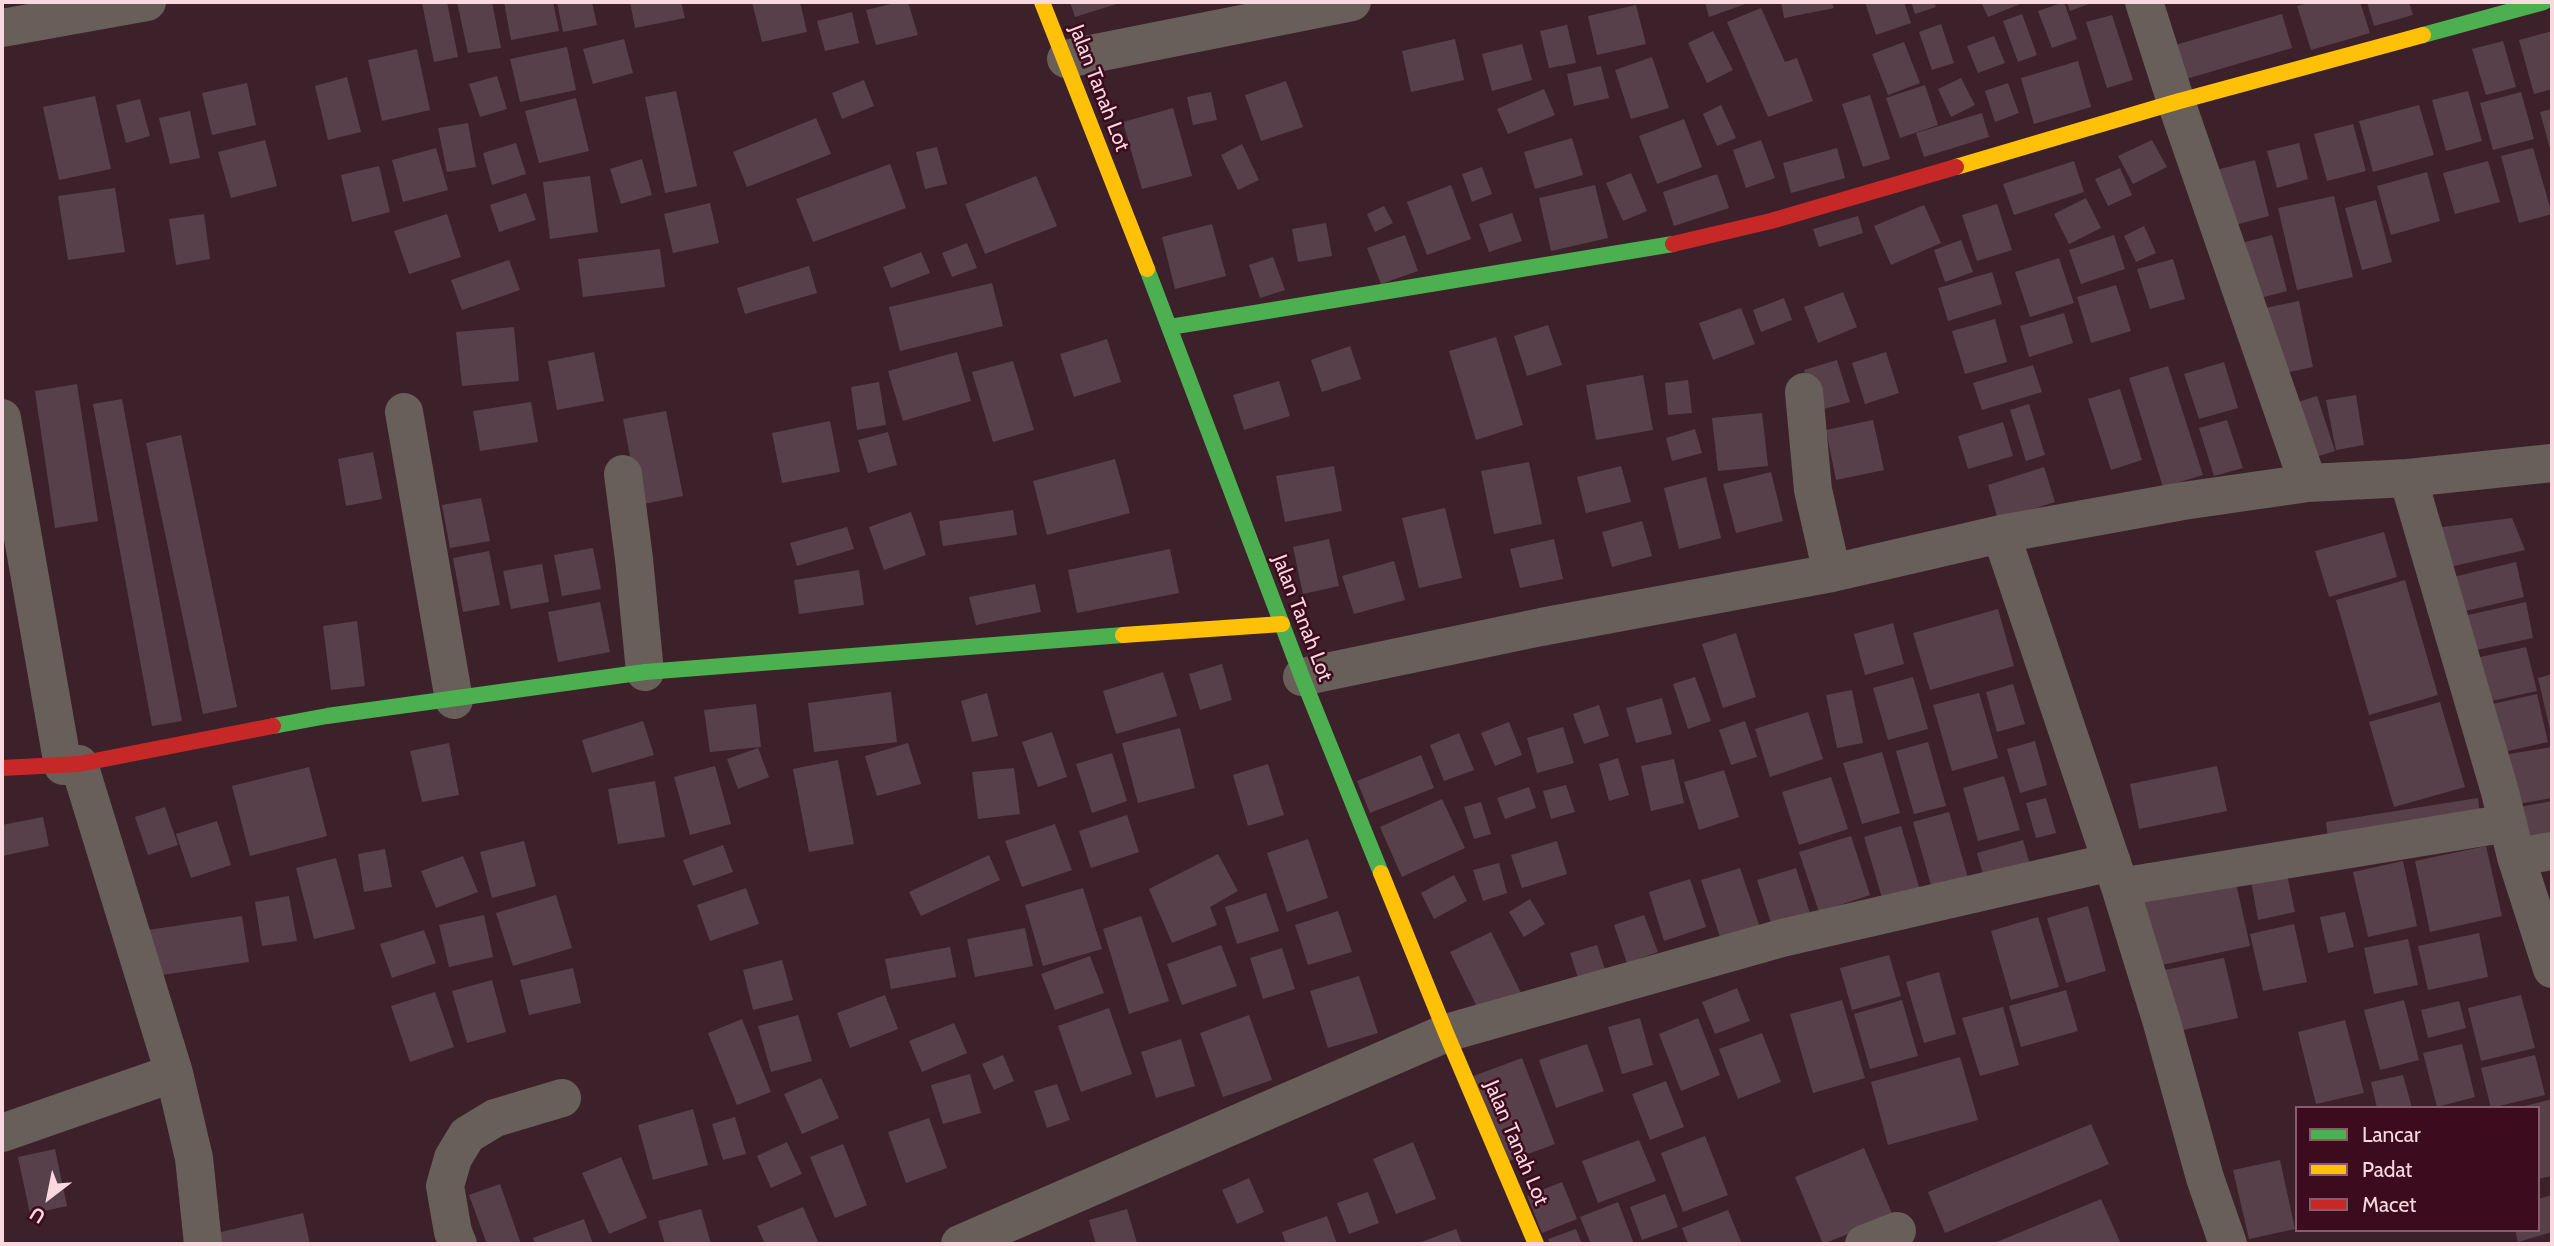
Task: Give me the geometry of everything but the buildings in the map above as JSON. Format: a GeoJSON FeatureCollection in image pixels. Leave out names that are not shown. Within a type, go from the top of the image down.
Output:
{"type":"FeatureCollection","features":[{"type":"Feature","properties":{"kind":"street"},"geometry":{"type":"LineString","coordinates":[[2,28],[147,2]]}},
{"type":"Feature","properties":{"kind":"street","name":"Jalan Tanah Lot"},"geometry":{"type":"LineString","coordinates":[[1042,2],[1170,327],[1302,677],[1446,1033],[1536,1244]]}},
{"type":"Feature","properties":{"kind":"street"},"geometry":{"type":"LineString","coordinates":[[1066,59],[1352,2]]}},
{"type":"Feature","properties":{"kind":"street"},"geometry":{"type":"LineString","coordinates":[[2144,2],[2308,483]]}},
{"type":"Feature","properties":{"kind":"street"},"geometry":{"type":"LineString","coordinates":[[1170,327],[1661,247],[1771,221],[2176,102],[2544,2]]}},
{"type":"Feature","properties":{"kind":"street"},"geometry":{"type":"LineString","coordinates":[[1804,392],[1813,490],[1832,573]]}},
{"type":"Feature","properties":{"kind":"street"},"geometry":{"type":"LineString","coordinates":[[404,412],[454,700]]}},
{"type":"Feature","properties":{"kind":"street"},"geometry":{"type":"LineString","coordinates":[[2,418],[71,765],[174,1073],[194,1158],[203,1244]]}},
{"type":"Feature","properties":{"kind":"street"},"geometry":{"type":"LineString","coordinates":[[1302,677],[1541,627],[1832,573],[2001,534],[2183,501],[2308,483],[2408,478],[2552,463]]}},
{"type":"Feature","properties":{"kind":"street"},"geometry":{"type":"LineString","coordinates":[[623,474],[645,672]]}},
{"type":"Feature","properties":{"kind":"street"},"geometry":{"type":"LineString","coordinates":[[2408,478],[2525,844],[2552,969]]}},
{"type":"Feature","properties":{"kind":"street"},"geometry":{"type":"LineString","coordinates":[[2001,534],[2116,875],[2162,1023],[2205,1178],[2228,1244]]}},
{"type":"Feature","properties":{"kind":"street"},"geometry":{"type":"LineString","coordinates":[[2,768],[71,765],[327,716],[645,672],[846,654],[1282,624]]}},
{"type":"Feature","properties":{"kind":"street"},"geometry":{"type":"LineString","coordinates":[[960,1244],[1446,1033],[1782,938],[2116,875],[2525,844]]}},
{"type":"Feature","properties":{"kind":"street"},"geometry":{"type":"LineString","coordinates":[[2,1133],[174,1073]]}},
{"type":"Feature","properties":{"kind":"street"},"geometry":{"type":"LineString","coordinates":[[458,1244],[453,1232],[445,1186],[453,1158],[467,1135],[495,1118],[562,1098]]}},
{"type":"Feature","properties":{"kind":"traffic: fast"},"geometry":{"type":"LineString","coordinates":[[2423,35],[2544,2]]}},
{"type":"Feature","properties":{"kind":"traffic: fast"},"geometry":{"type":"LineString","coordinates":[[1170,327],[1673,244]]}},
{"type":"Feature","properties":{"kind":"traffic: fast"},"geometry":{"type":"LineString","coordinates":[[1147,269],[1302,677],[1381,873]]}},
{"type":"Feature","properties":{"kind":"traffic: fast"},"geometry":{"type":"LineString","coordinates":[[273,726],[327,716],[645,672],[1123,635]]}},
{"type":"Feature","properties":{"kind":"traffic: slow"},"geometry":{"type":"LineString","coordinates":[[1042,2],[1147,269]]}},
{"type":"Feature","properties":{"kind":"traffic: slow"},"geometry":{"type":"LineString","coordinates":[[1956,167],[2176,102],[2423,35]]}},
{"type":"Feature","properties":{"kind":"traffic: slow"},"geometry":{"type":"LineString","coordinates":[[1123,635],[1282,624]]}},
{"type":"Feature","properties":{"kind":"traffic: slow"},"geometry":{"type":"LineString","coordinates":[[1381,873],[1536,1244]]}},
{"type":"Feature","properties":{"kind":"traffic: jam"},"geometry":{"type":"LineString","coordinates":[[1673,244],[1771,221],[1956,167]]}},
{"type":"Feature","properties":{"kind":"traffic: jam"},"geometry":{"type":"LineString","coordinates":[[2,768],[79,764],[273,726]]}}]}
